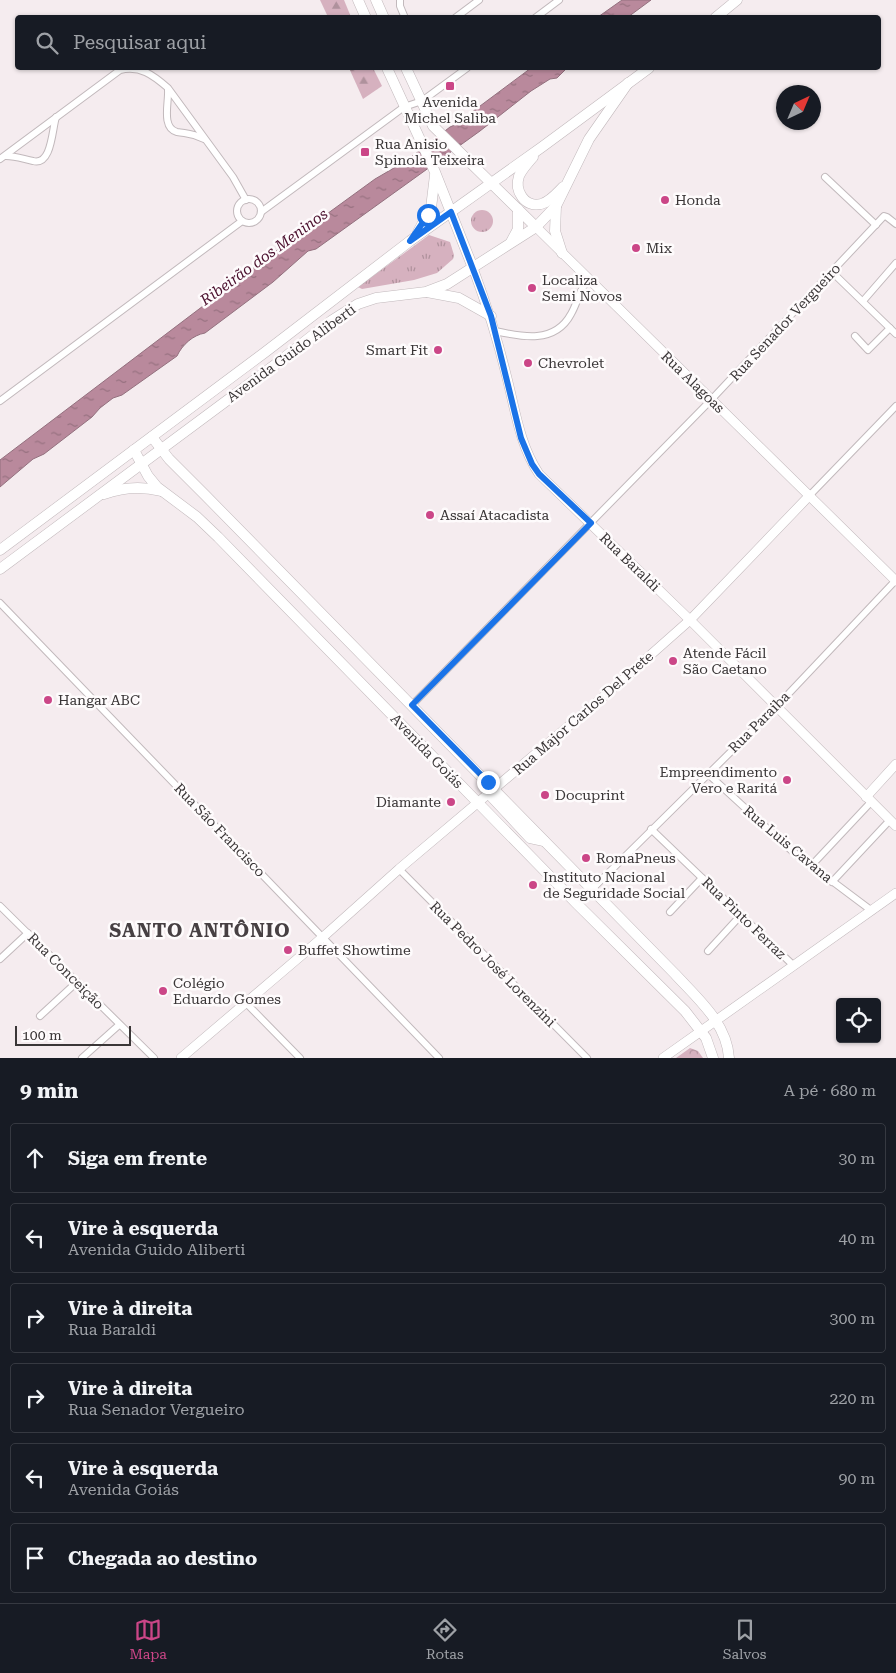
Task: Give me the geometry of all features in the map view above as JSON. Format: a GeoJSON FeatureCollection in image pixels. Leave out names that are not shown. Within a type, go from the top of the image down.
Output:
{"type":"FeatureCollection","features":[{"type":"Feature","properties":{"kind":"main road"},"geometry":{"type":"LineString","coordinates":[[358,0],[365,15]]}},
{"type":"Feature","properties":{"kind":"main road"},"geometry":{"type":"LineString","coordinates":[[376,0],[383,15]]}},
{"type":"Feature","properties":{"kind":"main road"},"geometry":{"type":"LineString","coordinates":[[719,15],[737,0]]}},
{"type":"Feature","properties":{"kind":"main road","name":"Rua Baraldi"},"geometry":{"type":"LineString","coordinates":[[388,70],[435,171],[473,268]]}},
{"type":"Feature","properties":{"kind":"main road","name":"Rua Alagoas"},"geometry":{"type":"LineString","coordinates":[[407,70],[433,126],[536,227]]}},
{"type":"Feature","properties":{"kind":"main road","name":"Avenida Guido Aliberti"},"geometry":{"type":"LineString","coordinates":[[0,550],[410,241],[542,147],[645,70]]}},
{"type":"Feature","properties":{"kind":"main road","name":"Avenida Guido Aliberti"},"geometry":{"type":"LineString","coordinates":[[0,569],[331,321],[358,304],[376,298],[426,292],[447,284],[536,227],[556,206],[589,139],[628,83]]}},
{"type":"Feature","properties":{"kind":"main road"},"geometry":{"type":"LineString","coordinates":[[542,147],[520,175],[518,187],[522,197],[532,204],[542,204],[570,180]]}},
{"type":"Feature","properties":{"kind":"main road"},"geometry":{"type":"LineString","coordinates":[[410,241],[425,222],[431,208],[434,195],[435,171]]}},
{"type":"Feature","properties":{"kind":"main road"},"geometry":{"type":"LineString","coordinates":[[556,206],[555,231],[562,253]]}},
{"type":"Feature","properties":{"kind":"main road"},"geometry":{"type":"LineString","coordinates":[[507,246],[518,229],[518,209]]}},
{"type":"Feature","properties":{"kind":"main road"},"geometry":{"type":"LineString","coordinates":[[426,292],[460,298],[491,316]]}},
{"type":"Feature","properties":{"kind":"main road","name":"Avenida Goiás"},"geometry":{"type":"LineString","coordinates":[[152,437],[212,503],[412,705],[492,792],[544,840],[675,974],[717,1022],[726,1041],[729,1058]]}},
{"type":"Feature","properties":{"kind":"main road","name":"Avenida Goiás"},"geometry":{"type":"LineString","coordinates":[[134,450],[151,480],[162,492],[197,517],[218,537],[679,1005],[702,1031],[709,1043],[713,1058]]}},
{"type":"Feature","properties":{"kind":"main road"},"geometry":{"type":"LineString","coordinates":[[94,498],[114,490],[126,488],[147,488],[162,492]]}},
{"type":"Feature","properties":{"kind":"street"},"geometry":{"type":"LineString","coordinates":[[400,0],[404,15]]}},
{"type":"Feature","properties":{"kind":"street"},"geometry":{"type":"LineString","coordinates":[[459,15],[479,0]]}},
{"type":"Feature","properties":{"kind":"street"},"geometry":{"type":"LineString","coordinates":[[540,15],[560,0]]}},
{"type":"Feature","properties":{"kind":"street"},"geometry":{"type":"LineString","coordinates":[[2,157],[120,70]]}},
{"type":"Feature","properties":{"kind":"street"},"geometry":{"type":"LineString","coordinates":[[140,70],[155,77],[168,89],[205,139],[246,200]]}},
{"type":"Feature","properties":{"kind":"street"},"geometry":{"type":"LineString","coordinates":[[261,212],[257,202],[246,200],[240,204],[237,211],[242,220],[254,222],[261,212],[404,107],[422,101],[464,70]]}},
{"type":"Feature","properties":{"kind":"street"},"geometry":{"type":"LineString","coordinates":[[168,89],[167,122],[171,128],[176,132],[192,133],[205,139]]}},
{"type":"Feature","properties":{"kind":"street"},"geometry":{"type":"LineString","coordinates":[[2,157],[16,156],[34,162],[44,158],[49,149],[56,117]]}},
{"type":"Feature","properties":{"kind":"street"},"geometry":{"type":"LineString","coordinates":[[825,177],[876,225]]}},
{"type":"Feature","properties":{"kind":"street","name":"Rua Senador Vergueiro"},"geometry":{"type":"LineString","coordinates":[[412,705],[711,400],[884,216],[896,224]]}},
{"type":"Feature","properties":{"kind":"street"},"geometry":{"type":"LineString","coordinates":[[0,401],[242,220]]}},
{"type":"Feature","properties":{"kind":"street","name":"Rua Alagoas"},"geometry":{"type":"LineString","coordinates":[[536,227],[896,581]]}},
{"type":"Feature","properties":{"kind":"street"},"geometry":{"type":"LineString","coordinates":[[863,301],[896,263]]}},
{"type":"Feature","properties":{"kind":"street","name":"Rua Baraldi"},"geometry":{"type":"LineString","coordinates":[[473,268],[491,316],[521,438],[526,452],[539,474],[690,620],[893,823]]}},
{"type":"Feature","properties":{"kind":"street"},"geometry":{"type":"LineString","coordinates":[[832,272],[896,334]]}},
{"type":"Feature","properties":{"kind":"street"},"geometry":{"type":"LineString","coordinates":[[495,331],[520,337],[541,337],[553,332],[564,324],[569,317],[581,288],[588,280]]}},
{"type":"Feature","properties":{"kind":"street"},"geometry":{"type":"LineString","coordinates":[[855,336],[868,350],[890,328]]}},
{"type":"Feature","properties":{"kind":"street","name":"Rua Major Carlos Del Prete"},"geometry":{"type":"LineString","coordinates":[[181,1058],[690,620],[896,406]]}},
{"type":"Feature","properties":{"kind":"street","name":"Rua Paraiba"},"geometry":{"type":"LineString","coordinates":[[578,904],[776,706],[896,581]]}},
{"type":"Feature","properties":{"kind":"street","name":"Rua São Francisco"},"geometry":{"type":"LineString","coordinates":[[0,603],[439,1058]]}},
{"type":"Feature","properties":{"kind":"street"},"geometry":{"type":"LineString","coordinates":[[811,866],[869,799],[896,764]]}},
{"type":"Feature","properties":{"kind":"street","name":"Rua Luis Cavana"},"geometry":{"type":"LineString","coordinates":[[707,774],[776,837],[811,866],[872,911]]}},
{"type":"Feature","properties":{"kind":"street"},"geometry":{"type":"LineString","coordinates":[[832,882],[893,823]]}},
{"type":"Feature","properties":{"kind":"street","name":"Rua Pinto Ferraz"},"geometry":{"type":"LineString","coordinates":[[651,830],[794,966]]}},
{"type":"Feature","properties":{"kind":"street","name":"Rua Pedro José Lorenzini"},"geometry":{"type":"LineString","coordinates":[[399,869],[586,1058]]}},
{"type":"Feature","properties":{"kind":"street"},"geometry":{"type":"LineString","coordinates":[[670,912],[702,878]]}},
{"type":"Feature","properties":{"kind":"street"},"geometry":{"type":"LineString","coordinates":[[663,1058],[717,1022],[896,893]]}},
{"type":"Feature","properties":{"kind":"street","name":"Rua Conceição"},"geometry":{"type":"LineString","coordinates":[[0,906],[154,1058]]}},
{"type":"Feature","properties":{"kind":"street"},"geometry":{"type":"LineString","coordinates":[[708,951],[741,915]]}},
{"type":"Feature","properties":{"kind":"street"},"geometry":{"type":"LineString","coordinates":[[0,960],[28,933]]}},
{"type":"Feature","properties":{"kind":"street"},"geometry":{"type":"LineString","coordinates":[[40,1016],[77,982]]}},
{"type":"Feature","properties":{"kind":"street"},"geometry":{"type":"LineString","coordinates":[[246,1003],[300,1058]]}},
{"type":"Feature","properties":{"kind":"street"},"geometry":{"type":"LineString","coordinates":[[82,1058],[119,1025]]}},
{"type":"Feature","properties":{"kind":"green space"},"geometry":{"type":"Polygon","coordinates":[[[320,0],[344,0],[350,15],[327,15],[320,0]]]}},
{"type":"Feature","properties":{"kind":"green space"},"geometry":{"type":"Polygon","coordinates":[[[350,70],[374,70],[382,86],[363,99],[350,70]]]}},
{"type":"Feature","properties":{"kind":"green space"},"geometry":{"type":"Polygon","coordinates":[[[482,210],[490,213],[493,221],[490,229],[482,232],[474,229],[471,221],[474,213],[482,210]]]}},
{"type":"Feature","properties":{"kind":"green space"},"geometry":{"type":"Polygon","coordinates":[[[429,235],[450,242],[454,255],[453,259],[437,273],[414,280],[362,289],[358,287],[429,235]]]}},
{"type":"Feature","properties":{"kind":"green space"},"geometry":{"type":"Polygon","coordinates":[[[690,1048],[698,1051],[703,1058],[676,1058],[690,1048]]]}},
{"type":"Feature","properties":{"kind":"water"},"geometry":{"type":"Polygon","coordinates":[[[622,0],[651,0],[631,15],[601,15],[622,0]]]}},
{"type":"Feature","properties":{"kind":"water"},"geometry":{"type":"Polygon","coordinates":[[[528,70],[565,70],[557,78],[550,79],[531,91],[480,131],[316,249],[308,251],[273,282],[205,333],[188,341],[177,356],[122,395],[113,398],[92,417],[44,454],[33,459],[0,487],[0,460],[265,259],[375,179],[406,161],[450,127],[462,122],[472,112],[528,70]]]}},
{"type":"Feature","properties":{"kind":"place","name":"Avenida Michel Saliba"},"geometry":{"type":"Point","coordinates":[450,86]}},
{"type":"Feature","properties":{"kind":"place","name":"Rua Anisio Spinola Teixeira"},"geometry":{"type":"Point","coordinates":[365,152]}},
{"type":"Feature","properties":{"kind":"place","name":"Honda"},"geometry":{"type":"Point","coordinates":[665,200]}},
{"type":"Feature","properties":{"kind":"place","name":"Mix"},"geometry":{"type":"Point","coordinates":[636,248]}},
{"type":"Feature","properties":{"kind":"place","name":"Localiza Semi Novos"},"geometry":{"type":"Point","coordinates":[532,288]}},
{"type":"Feature","properties":{"kind":"place","name":"Smart Fit"},"geometry":{"type":"Point","coordinates":[438,350]}},
{"type":"Feature","properties":{"kind":"place","name":"Chevrolet"},"geometry":{"type":"Point","coordinates":[528,363]}},
{"type":"Feature","properties":{"kind":"place","name":"Assaí Atacadista"},"geometry":{"type":"Point","coordinates":[430,515]}},
{"type":"Feature","properties":{"kind":"place","name":"Atende Fácil São Caetano"},"geometry":{"type":"Point","coordinates":[673,661]}},
{"type":"Feature","properties":{"kind":"place","name":"Hangar ABC"},"geometry":{"type":"Point","coordinates":[48,700]}},
{"type":"Feature","properties":{"kind":"place","name":"Empreendimento Vero e Raritá"},"geometry":{"type":"Point","coordinates":[787,780]}},
{"type":"Feature","properties":{"kind":"place","name":"Docuprint"},"geometry":{"type":"Point","coordinates":[545,795]}},
{"type":"Feature","properties":{"kind":"place","name":"Diamante"},"geometry":{"type":"Point","coordinates":[451,802]}},
{"type":"Feature","properties":{"kind":"place","name":"RomaPneus"},"geometry":{"type":"Point","coordinates":[586,858]}},
{"type":"Feature","properties":{"kind":"place","name":"Instituto Nacional de Seguridade Social"},"geometry":{"type":"Point","coordinates":[533,885]}},
{"type":"Feature","properties":{"kind":"place","name":"Buffet Showtime"},"geometry":{"type":"Point","coordinates":[288,950]}},
{"type":"Feature","properties":{"kind":"place","name":"Colégio Eduardo Gomes"},"geometry":{"type":"Point","coordinates":[163,991]}},
{"type":"Feature","properties":{"kind":"district","name":"SANTO ANTÔNIO"},"geometry":{"type":"Point","coordinates":[200,930]}},
{"type":"Feature","properties":{"kind":"route"},"geometry":{"type":"LineString","coordinates":[[428,215],[410,241],[451,212],[491,316],[526,452],[539,474],[591,523],[412,705],[488,782]]}},
{"type":"Feature","properties":{"kind":"water label","name":"Ribeirão dos Meninos"},"geometry":{"type":"Point","coordinates":[264,257]}}]}
